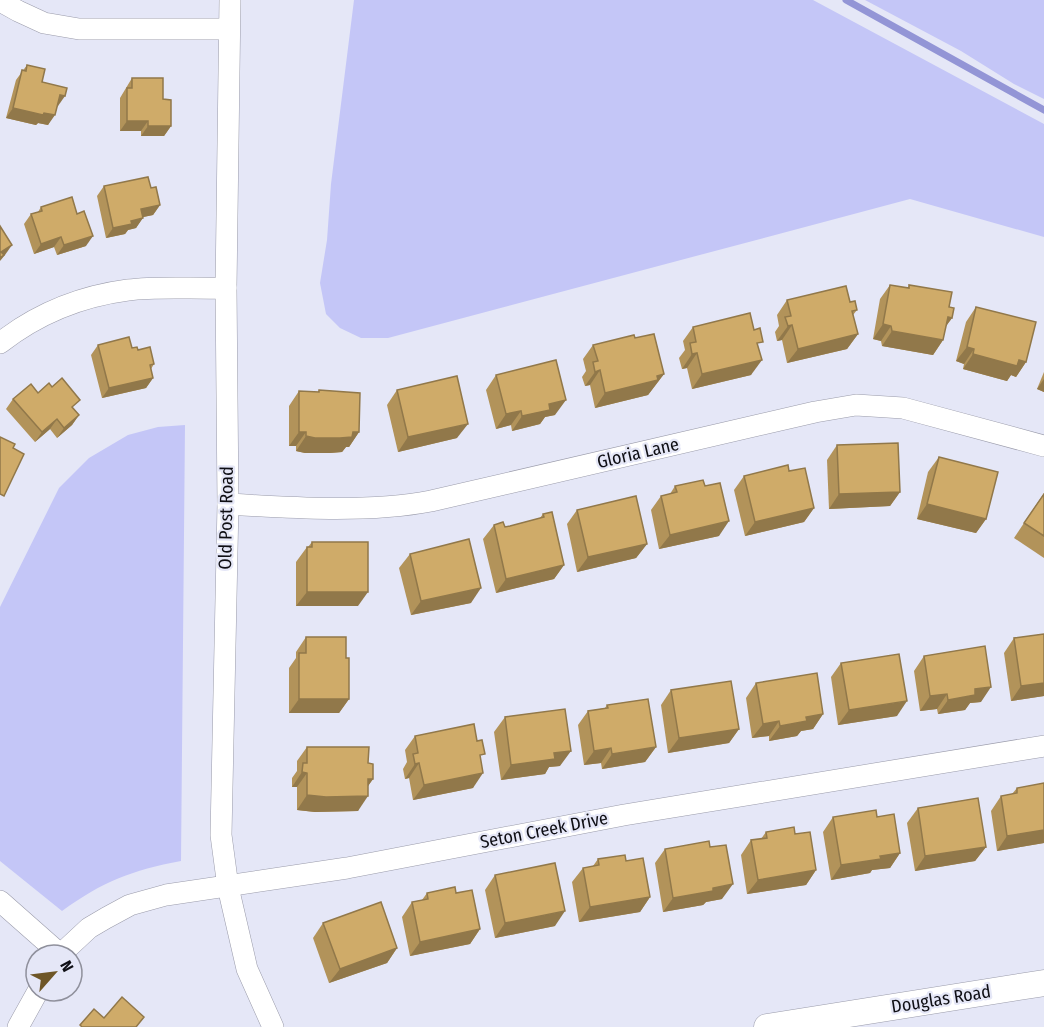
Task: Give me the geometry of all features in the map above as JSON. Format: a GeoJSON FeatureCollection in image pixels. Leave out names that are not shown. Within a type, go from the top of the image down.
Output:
{"type":"FeatureCollection","features":[{"type":"Feature","properties":{"kind":"street","name":"Old Post Road"},"geometry":{"type":"LineString","coordinates":[[230,0],[226,288],[228,504],[221,835],[228,887],[247,969],[273,1027]]}},
{"type":"Feature","properties":{"kind":"street"},"geometry":{"type":"LineString","coordinates":[[0,1],[44,22],[79,29],[229,29]]}},
{"type":"Feature","properties":{"kind":"street"},"geometry":{"type":"LineString","coordinates":[[0,343],[19,328],[50,312],[102,295],[129,290],[226,288]]}},
{"type":"Feature","properties":{"kind":"street","name":"Gloria Lane"},"geometry":{"type":"LineString","coordinates":[[228,504],[398,507],[814,412],[856,405],[903,408],[1044,446]]}},
{"type":"Feature","properties":{"kind":"street","name":"Seton Creek Drive"},"geometry":{"type":"LineString","coordinates":[[72,943],[89,928],[130,905],[166,895],[347,868],[634,813],[1044,747]]}},
{"type":"Feature","properties":{"kind":"street"},"geometry":{"type":"LineString","coordinates":[[0,901],[48,943]]}},
{"type":"Feature","properties":{"kind":"street","name":"Douglas Road"},"geometry":{"type":"LineString","coordinates":[[767,1027],[1044,983]]}},
{"type":"Feature","properties":{"kind":"street"},"geometry":{"type":"LineString","coordinates":[[18,1027],[31,1003]]}},
{"type":"Feature","properties":{"kind":"shaded area"},"geometry":{"type":"Polygon","coordinates":[[[354,0],[813,0],[1044,124],[1044,237],[910,199],[388,338],[361,338],[340,328],[326,314],[320,283],[327,240],[331,184],[354,0]]]}},
{"type":"Feature","properties":{"kind":"shaded area"},"geometry":{"type":"Polygon","coordinates":[[[865,0],[1044,0],[1044,99],[1014,84],[961,51],[865,0]]]}},
{"type":"Feature","properties":{"kind":"shaded area"},"geometry":{"type":"Polygon","coordinates":[[[185,425],[181,861],[118,878],[62,911],[0,861],[0,607],[59,488],[89,458],[128,435],[158,427],[185,425]]]}},
{"type":"Feature","properties":{"kind":"building"},"geometry":{"type":"Polygon","coordinates":[[[27,65],[45,69],[42,82],[67,88],[65,96],[60,95],[55,115],[44,113],[43,115],[13,108],[22,70],[26,71],[27,65]]]}},
{"type":"Feature","properties":{"kind":"building"},"geometry":{"type":"Polygon","coordinates":[[[132,78],[163,78],[163,99],[171,100],[171,126],[148,126],[148,121],[127,121],[127,88],[132,88],[132,78]]]}},
{"type":"Feature","properties":{"kind":"building"},"geometry":{"type":"Polygon","coordinates":[[[148,177],[151,188],[156,187],[160,205],[141,209],[143,218],[131,221],[132,224],[113,228],[104,186],[148,177]]]}},
{"type":"Feature","properties":{"kind":"building"},"geometry":{"type":"Polygon","coordinates":[[[72,197],[77,214],[84,211],[93,236],[64,245],[61,237],[41,244],[31,214],[42,211],[41,207],[72,197]]]}},
{"type":"Feature","properties":{"kind":"building"},"geometry":{"type":"Polygon","coordinates":[[[0,226],[12,245],[1,252],[4,255],[0,258],[0,226]]]}},
{"type":"Feature","properties":{"kind":"building"},"geometry":{"type":"Polygon","coordinates":[[[890,285],[909,288],[909,285],[952,292],[949,307],[954,308],[952,318],[948,317],[943,340],[892,331],[891,326],[883,324],[890,285]]]}},
{"type":"Feature","properties":{"kind":"building"},"geometry":{"type":"Polygon","coordinates":[[[846,286],[850,302],[855,301],[857,310],[852,311],[858,334],[798,349],[792,325],[788,326],[785,317],[791,316],[787,300],[846,286]]]}},
{"type":"Feature","properties":{"kind":"building"},"geometry":{"type":"Polygon","coordinates":[[[976,307],[1036,322],[1026,362],[1019,360],[1017,366],[973,354],[974,349],[967,347],[976,307]]]}},
{"type":"Feature","properties":{"kind":"building"},"geometry":{"type":"Polygon","coordinates":[[[750,313],[754,330],[760,328],[763,342],[757,343],[762,360],[702,374],[697,353],[692,354],[690,343],[696,342],[693,327],[750,313]]]}},
{"type":"Feature","properties":{"kind":"building"},"geometry":{"type":"Polygon","coordinates":[[[654,334],[664,374],[657,376],[658,380],[605,393],[600,370],[595,372],[593,362],[598,361],[593,345],[634,335],[635,338],[654,334]]]}},
{"type":"Feature","properties":{"kind":"building"},"geometry":{"type":"Polygon","coordinates":[[[129,337],[132,348],[137,347],[138,350],[150,347],[154,364],[150,365],[153,378],[109,388],[98,345],[129,337]]]}},
{"type":"Feature","properties":{"kind":"building"},"geometry":{"type":"Polygon","coordinates":[[[556,360],[566,400],[549,404],[550,410],[522,416],[521,411],[506,414],[496,375],[556,360]]]}},
{"type":"Feature","properties":{"kind":"building"},"geometry":{"type":"Polygon","coordinates":[[[457,376],[468,424],[408,437],[397,390],[457,376]]]}},
{"type":"Feature","properties":{"kind":"building"},"geometry":{"type":"Polygon","coordinates":[[[62,378],[80,400],[72,407],[79,415],[64,428],[57,419],[42,432],[13,399],[31,384],[38,393],[49,383],[52,387],[62,378]]]}},
{"type":"Feature","properties":{"kind":"building"},"geometry":{"type":"Polygon","coordinates":[[[319,390],[360,393],[359,432],[353,432],[352,437],[315,438],[306,436],[306,432],[299,432],[299,391],[319,392],[319,390]]]}},
{"type":"Feature","properties":{"kind":"building"},"geometry":{"type":"Polygon","coordinates":[[[0,437],[15,444],[13,448],[24,454],[4,496],[0,494],[0,437]]]}},
{"type":"Feature","properties":{"kind":"building"},"geometry":{"type":"Polygon","coordinates":[[[898,443],[900,492],[839,494],[837,445],[898,443]]]}},
{"type":"Feature","properties":{"kind":"building"},"geometry":{"type":"Polygon","coordinates":[[[939,457],[998,472],[986,519],[927,504],[939,457]]]}},
{"type":"Feature","properties":{"kind":"building"},"geometry":{"type":"Polygon","coordinates":[[[788,465],[789,471],[805,468],[814,508],[755,522],[744,476],[788,465]]]}},
{"type":"Feature","properties":{"kind":"building"},"geometry":{"type":"Polygon","coordinates":[[[703,480],[705,486],[720,483],[729,521],[670,535],[661,496],[677,492],[675,486],[703,480]]]}},
{"type":"Feature","properties":{"kind":"building"},"geometry":{"type":"Polygon","coordinates":[[[1044,494],[1044,536],[1024,523],[1044,494]]]}},
{"type":"Feature","properties":{"kind":"building"},"geometry":{"type":"Polygon","coordinates":[[[636,496],[647,544],[588,557],[577,510],[636,496]]]}},
{"type":"Feature","properties":{"kind":"building"},"geometry":{"type":"Polygon","coordinates":[[[552,512],[564,565],[506,579],[494,525],[503,522],[505,527],[510,526],[544,517],[543,514],[552,512]]]}},
{"type":"Feature","properties":{"kind":"building"},"geometry":{"type":"Polygon","coordinates":[[[469,539],[481,588],[421,601],[410,554],[469,539]]]}},
{"type":"Feature","properties":{"kind":"building"},"geometry":{"type":"Polygon","coordinates":[[[312,542],[368,542],[368,592],[307,592],[307,547],[312,547],[312,542]]]}},
{"type":"Feature","properties":{"kind":"building"},"geometry":{"type":"Polygon","coordinates":[[[1044,634],[1044,683],[1021,686],[1014,638],[1044,634]]]}},
{"type":"Feature","properties":{"kind":"building"},"geometry":{"type":"Polygon","coordinates":[[[306,637],[346,637],[346,658],[349,658],[349,699],[299,699],[299,653],[306,653],[306,637]]]}},
{"type":"Feature","properties":{"kind":"building"},"geometry":{"type":"Polygon","coordinates":[[[985,646],[991,687],[975,689],[975,695],[948,700],[947,694],[930,696],[924,656],[985,646]]]}},
{"type":"Feature","properties":{"kind":"building"},"geometry":{"type":"Polygon","coordinates":[[[899,654],[907,701],[849,710],[841,663],[899,654]]]}},
{"type":"Feature","properties":{"kind":"building"},"geometry":{"type":"Polygon","coordinates":[[[817,673],[823,714],[806,717],[807,721],[780,726],[779,721],[763,724],[756,683],[817,673]]]}},
{"type":"Feature","properties":{"kind":"building"},"geometry":{"type":"Polygon","coordinates":[[[731,681],[739,729],[679,738],[671,690],[731,681]]]}},
{"type":"Feature","properties":{"kind":"building"},"geometry":{"type":"Polygon","coordinates":[[[648,699],[656,747],[612,754],[611,748],[594,751],[588,711],[608,708],[607,705],[648,699]]]}},
{"type":"Feature","properties":{"kind":"building"},"geometry":{"type":"Polygon","coordinates":[[[565,709],[571,751],[554,753],[555,759],[511,765],[505,717],[565,709]]]}},
{"type":"Feature","properties":{"kind":"building"},"geometry":{"type":"Polygon","coordinates":[[[474,724],[477,741],[482,740],[485,754],[480,755],[483,773],[424,785],[419,763],[415,764],[413,754],[418,753],[415,736],[474,724]]]}},
{"type":"Feature","properties":{"kind":"building"},"geometry":{"type":"Polygon","coordinates":[[[307,747],[369,747],[368,763],[373,764],[373,779],[368,779],[368,796],[307,795],[307,773],[302,772],[303,763],[307,763],[307,747]]]}},
{"type":"Feature","properties":{"kind":"building"},"geometry":{"type":"Polygon","coordinates":[[[1044,783],[1044,830],[1007,836],[1001,796],[1017,793],[1017,788],[1044,783]]]}},
{"type":"Feature","properties":{"kind":"building"},"geometry":{"type":"Polygon","coordinates":[[[978,798],[986,847],[925,856],[918,808],[978,798]]]}},
{"type":"Feature","properties":{"kind":"building"},"geometry":{"type":"Polygon","coordinates":[[[876,810],[877,817],[894,814],[900,853],[880,856],[881,859],[841,865],[833,817],[876,810]]]}},
{"type":"Feature","properties":{"kind":"building"},"geometry":{"type":"Polygon","coordinates":[[[794,827],[795,834],[810,832],[816,870],[758,880],[751,840],[767,838],[766,832],[794,827]]]}},
{"type":"Feature","properties":{"kind":"building"},"geometry":{"type":"Polygon","coordinates":[[[709,841],[710,847],[726,845],[733,884],[713,888],[713,891],[673,898],[665,849],[709,841]]]}},
{"type":"Feature","properties":{"kind":"building"},"geometry":{"type":"Polygon","coordinates":[[[625,855],[626,861],[643,858],[650,897],[590,907],[583,868],[599,865],[598,859],[625,855]]]}},
{"type":"Feature","properties":{"kind":"building"},"geometry":{"type":"Polygon","coordinates":[[[555,863],[565,911],[505,923],[495,875],[555,863]]]}},
{"type":"Feature","properties":{"kind":"building"},"geometry":{"type":"Polygon","coordinates":[[[455,887],[456,893],[472,890],[480,929],[420,942],[412,902],[428,899],[427,893],[455,887]]]}},
{"type":"Feature","properties":{"kind":"building"},"geometry":{"type":"Polygon","coordinates":[[[381,902],[397,948],[340,969],[323,923],[381,902]]]}},
{"type":"Feature","properties":{"kind":"building"},"geometry":{"type":"Polygon","coordinates":[[[122,997],[144,1017],[136,1027],[82,1027],[80,1025],[94,1009],[104,1018],[122,997]]]}},
{"type":"Feature","properties":{"kind":"waterway"},"geometry":{"type":"LineString","coordinates":[[846,0],[1044,110]]}}]}
